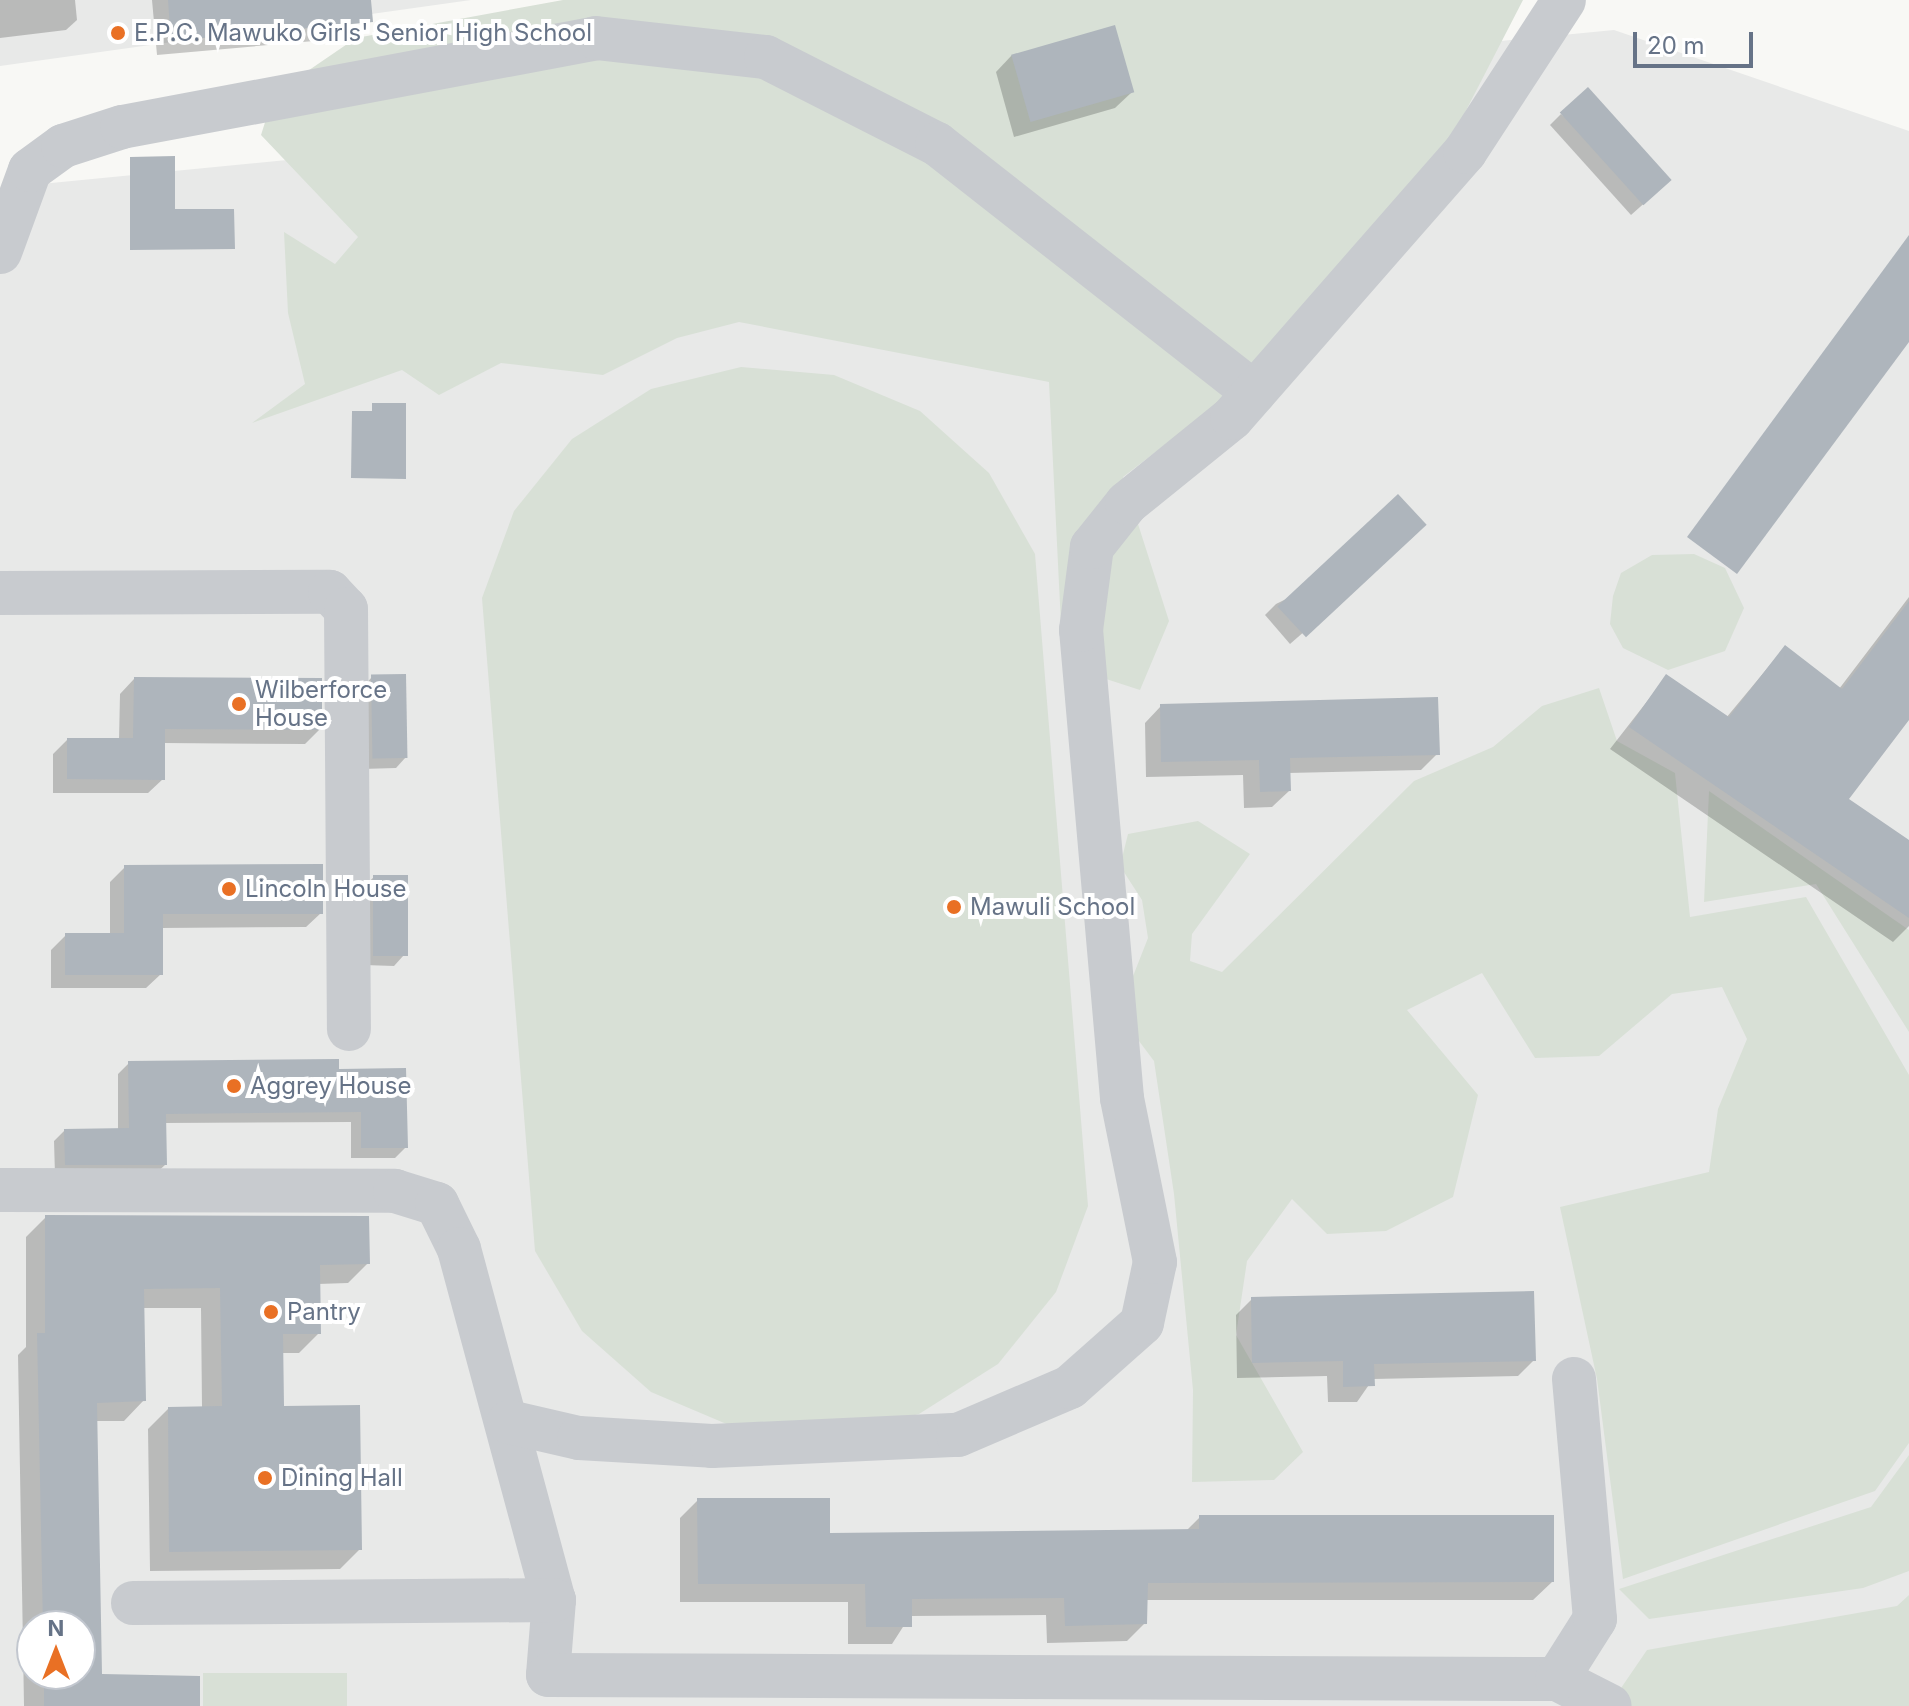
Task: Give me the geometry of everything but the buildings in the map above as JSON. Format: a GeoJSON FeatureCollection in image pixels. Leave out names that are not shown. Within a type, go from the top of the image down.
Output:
{"type":"FeatureCollection","features":[{"type":"Feature","properties":{"kind":"lane"},"geometry":{"type":"LineString","coordinates":[[509,1422],[579,1438],[712,1446],[958,1435],[1070,1387],[1142,1323],[1155,1262],[1122,1098],[1081,630],[1092,547],[1127,503],[1254,393],[1465,152],[1564,0]]}},
{"type":"Feature","properties":{"kind":"lane"},"geometry":{"type":"LineString","coordinates":[[0,252],[30,170],[63,146],[122,127],[596,38],[766,57],[937,144],[1254,393]]}},
{"type":"Feature","properties":{"kind":"lane"},"geometry":{"type":"LineString","coordinates":[[0,593],[330,592],[346,609],[349,1029]]}},
{"type":"Feature","properties":{"kind":"lane"},"geometry":{"type":"LineString","coordinates":[[0,1190],[395,1191],[437,1204],[459,1249],[509,1422],[554,1600],[547,1690],[1557,1679],[1610,1706]]}},
{"type":"Feature","properties":{"kind":"lane"},"geometry":{"type":"LineString","coordinates":[[1557,1679],[1595,1619],[1574,1379]]}},
{"type":"Feature","properties":{"kind":"lane"},"geometry":{"type":"LineString","coordinates":[[133,1603],[554,1600]]}},
{"type":"Feature","properties":{"kind":"shaded area","name":"E.P.C. Mawuko Girls' Senior High School"},"geometry":{"type":"Polygon","coordinates":[[[0,0],[471,0],[0,66],[0,0]]]}},
{"type":"Feature","properties":{"kind":"shaded area"},"geometry":{"type":"Polygon","coordinates":[[[563,0],[1523,0],[1378,281],[1123,477],[1169,621],[1140,690],[1063,665],[1049,382],[739,322],[677,338],[603,375],[501,363],[439,395],[402,370],[252,423],[305,384],[288,313],[284,232],[335,264],[358,237],[261,135],[274,94],[356,38],[563,0]]]}},
{"type":"Feature","properties":{"kind":"shaded area","name":"Mawuli School"},"geometry":{"type":"Polygon","coordinates":[[[1614,30],[1909,131],[1909,1706],[0,1706],[0,188],[1614,30]]]}},
{"type":"Feature","properties":{"kind":"shaded area"},"geometry":{"type":"Polygon","coordinates":[[[741,367],[834,375],[920,411],[989,473],[1035,554],[1088,1206],[1056,1292],[998,1364],[919,1414],[829,1436],[736,1428],[651,1392],[582,1331],[535,1251],[482,598],[514,511],[572,439],[651,389],[741,367]]]}},
{"type":"Feature","properties":{"kind":"shaded area"},"geometry":{"type":"Polygon","coordinates":[[[1694,554],[1725,568],[1744,608],[1725,651],[1668,670],[1623,648],[1610,624],[1613,596],[1621,573],[1652,555],[1694,554]]]}},
{"type":"Feature","properties":{"kind":"shaded area"},"geometry":{"type":"Polygon","coordinates":[[[1599,688],[1617,741],[1675,773],[1690,917],[1806,897],[1909,1075],[1909,1443],[1875,1491],[1623,1579],[1597,1379],[1560,1207],[1709,1172],[1718,1109],[1747,1039],[1722,987],[1672,994],[1599,1056],[1535,1058],[1482,973],[1407,1010],[1478,1095],[1453,1197],[1386,1231],[1327,1234],[1292,1199],[1247,1261],[1236,1335],[1303,1452],[1274,1480],[1192,1482],[1193,1390],[1174,1194],[1154,1061],[1136,1037],[1126,994],[1148,938],[1142,900],[1120,866],[1128,834],[1198,821],[1250,854],[1192,934],[1190,961],[1222,972],[1414,781],[1493,747],[1542,706],[1599,688]]]}},
{"type":"Feature","properties":{"kind":"shaded area"},"geometry":{"type":"Polygon","coordinates":[[[1709,791],[1909,930],[1909,1032],[1816,884],[1704,902],[1709,791]]]}},
{"type":"Feature","properties":{"kind":"shaded area"},"geometry":{"type":"Polygon","coordinates":[[[1909,1455],[1909,1571],[1863,1588],[1649,1619],[1619,1589],[1871,1507],[1909,1455]]]}},
{"type":"Feature","properties":{"kind":"shaded area"},"geometry":{"type":"Polygon","coordinates":[[[1909,1595],[1909,1706],[1628,1706],[1619,1691],[1647,1650],[1897,1606],[1909,1595]]]}},
{"type":"Feature","properties":{"kind":"shaded area"},"geometry":{"type":"Polygon","coordinates":[[[203,1673],[347,1673],[347,1706],[203,1706],[203,1673]]]}},
{"type":"Feature","properties":{"kind":"place","name":"E.P.C. Mawuko Girls' Senior High School"},"geometry":{"type":"Point","coordinates":[118,33]}},
{"type":"Feature","properties":{"kind":"place","name":"Wilberforce House"},"geometry":{"type":"Point","coordinates":[239,704]}},
{"type":"Feature","properties":{"kind":"place","name":"Lincoln House"},"geometry":{"type":"Point","coordinates":[229,889]}},
{"type":"Feature","properties":{"kind":"place","name":"Mawuli School"},"geometry":{"type":"Point","coordinates":[954,907]}},
{"type":"Feature","properties":{"kind":"place","name":"Aggrey House"},"geometry":{"type":"Point","coordinates":[234,1086]}},
{"type":"Feature","properties":{"kind":"place","name":"Pantry"},"geometry":{"type":"Point","coordinates":[271,1312]}},
{"type":"Feature","properties":{"kind":"place","name":"Dining Hall"},"geometry":{"type":"Point","coordinates":[265,1478]}}]}
